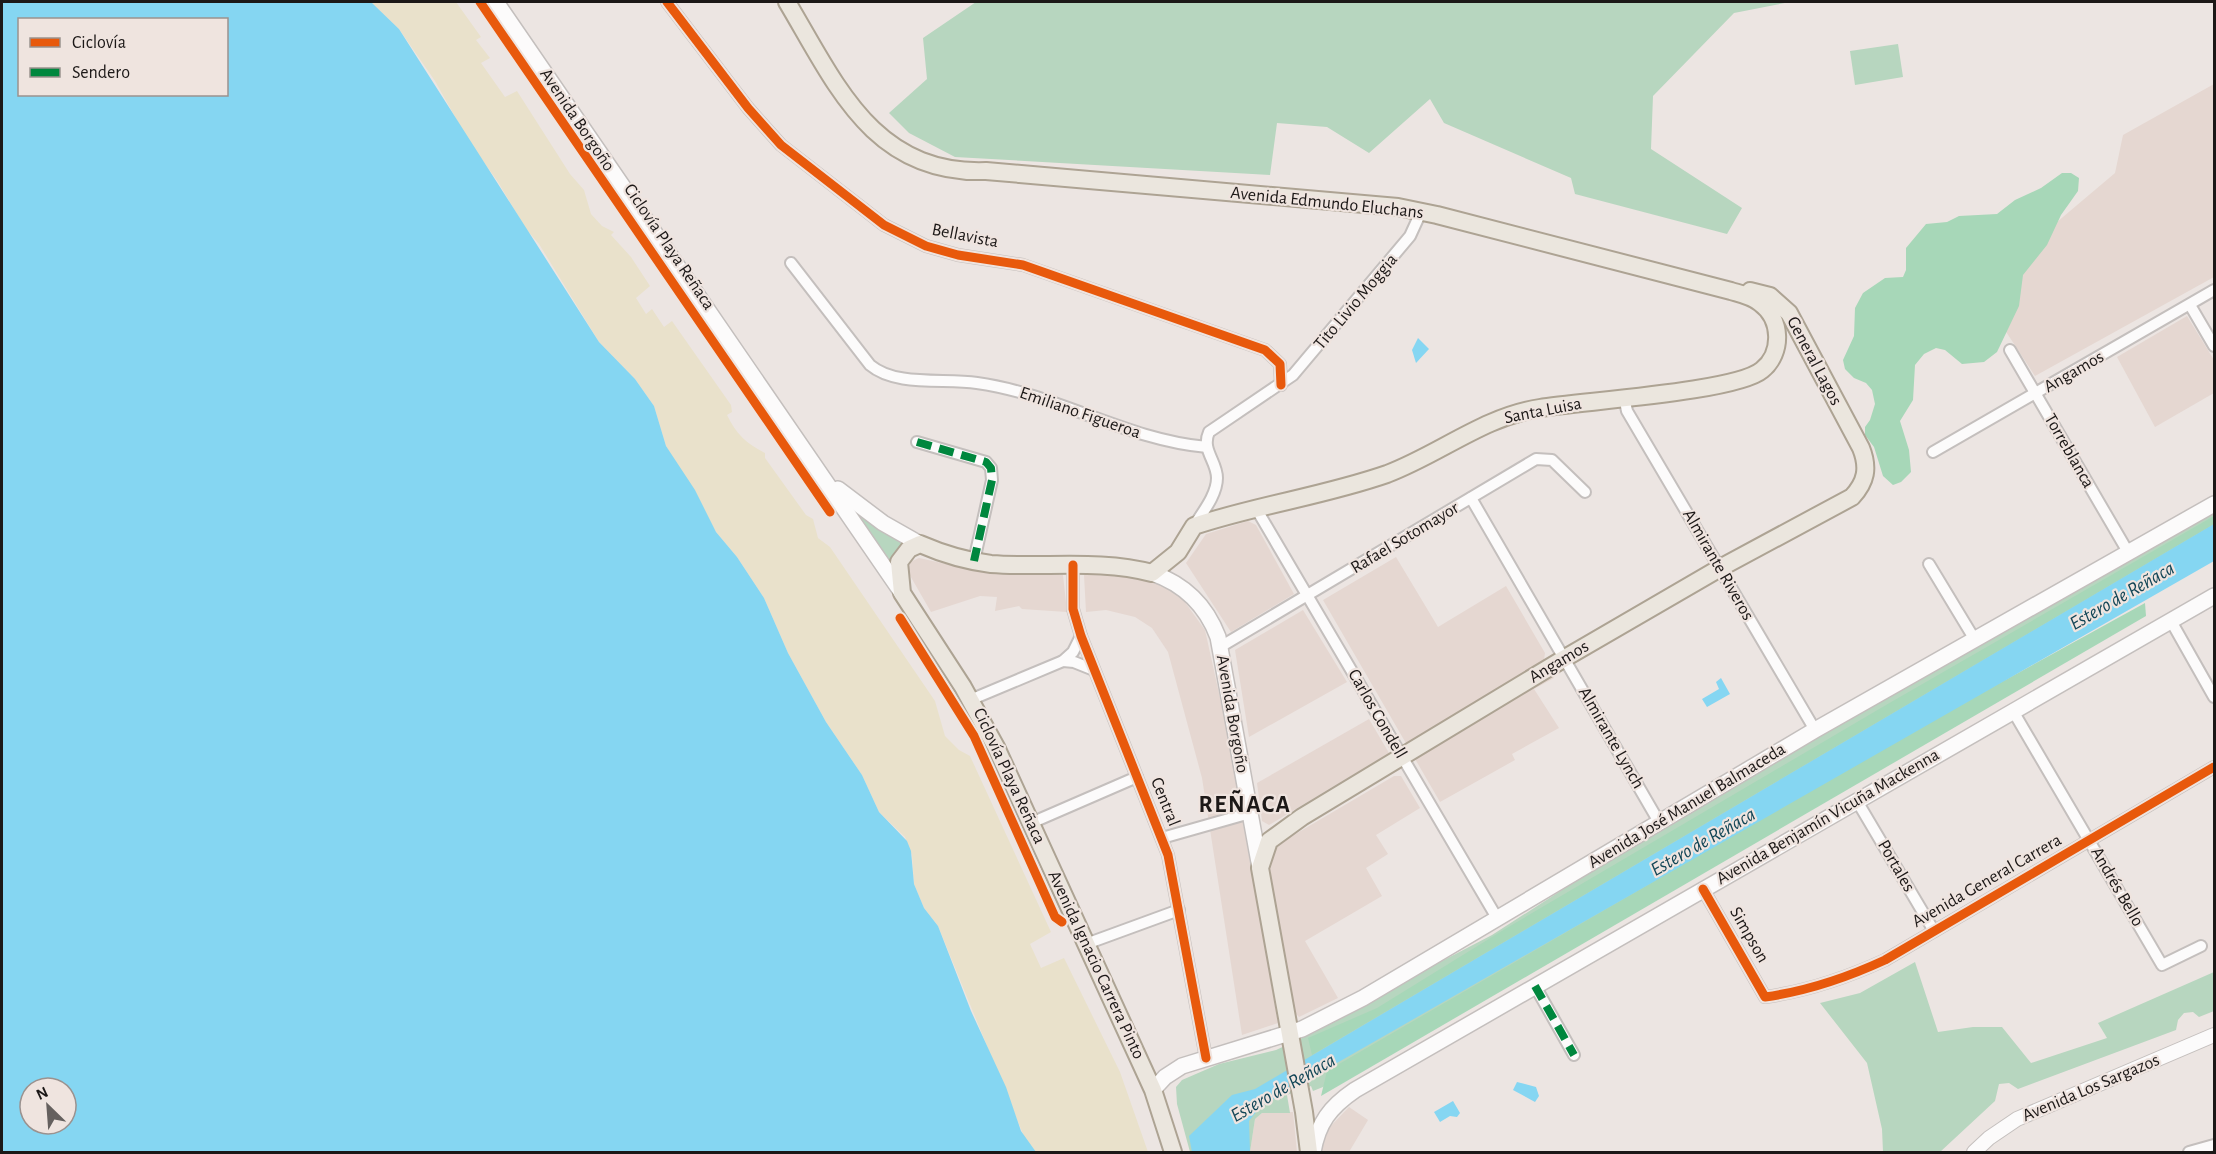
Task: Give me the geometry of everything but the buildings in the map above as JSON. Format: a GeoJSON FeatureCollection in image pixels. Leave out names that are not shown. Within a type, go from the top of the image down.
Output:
{"type":"FeatureCollection","features":[{"type":"Feature","properties":{"kind":"main road","name":"Avenida Borgoño"},"geometry":{"type":"LineString","coordinates":[[496,2],[902,594]]}},
{"type":"Feature","properties":{"kind":"main road","name":"Avenida Edmundo Eluchans"},"geometry":{"type":"LineString","coordinates":[[787,2],[818,59],[847,103],[879,136],[904,153],[934,165],[966,172],[986,171],[1301,198],[1421,212],[1731,291]]}},
{"type":"Feature","properties":{"kind":"main road","name":"General Lagos"},"geometry":{"type":"LineString","coordinates":[[1731,291],[1754,291],[1770,296],[1784,306],[1862,448],[1867,468]]}},
{"type":"Feature","properties":{"kind":"main road"},"geometry":{"type":"LineString","coordinates":[[1731,291],[1754,299],[1765,307],[1776,324],[1778,338]]}},
{"type":"Feature","properties":{"kind":"main road"},"geometry":{"type":"LineString","coordinates":[[1778,338],[1794,321]]}},
{"type":"Feature","properties":{"kind":"main road","name":"Santa Luisa"},"geometry":{"type":"LineString","coordinates":[[1194,526],[1387,473],[1418,461],[1480,426],[1508,415],[1750,377],[1762,370],[1772,359],[1778,338]]}},
{"type":"Feature","properties":{"kind":"main road","name":"Angamos"},"geometry":{"type":"LineString","coordinates":[[1260,868],[1265,847],[1280,831],[1565,658],[1720,568],[1852,497],[1862,485],[1867,468]]}},
{"type":"Feature","properties":{"kind":"main road","name":"Avenida Borgoño"},"geometry":{"type":"LineString","coordinates":[[823,476],[862,508],[920,544],[974,561],[1134,568],[1181,586],[1197,601],[1209,618],[1220,647],[1311,1152]]}},
{"type":"Feature","properties":{"kind":"main road","name":"Avenida José Manuel Balmaceda"},"geometry":{"type":"LineString","coordinates":[[1153,1090],[1173,1070],[1289,1033],[1363,998],[1815,730],[2214,504]]}},
{"type":"Feature","properties":{"kind":"main road"},"geometry":{"type":"LineString","coordinates":[[1152,573],[1178,552],[1194,526]]}},
{"type":"Feature","properties":{"kind":"main road"},"geometry":{"type":"LineString","coordinates":[[902,594],[899,562],[909,549],[920,544]]}},
{"type":"Feature","properties":{"kind":"main road","name":"Avenida Ignacio Carrera Pinto"},"geometry":{"type":"LineString","coordinates":[[902,594],[970,700],[996,747],[1153,1090],[1173,1152]]}},
{"type":"Feature","properties":{"kind":"main road","name":"Avenida Benjamín Vicuña Mackenna"},"geometry":{"type":"LineString","coordinates":[[1311,1152],[1321,1121],[1342,1099],[2214,596]]}},
{"type":"Feature","properties":{"kind":"street","name":"Bellavista"},"geometry":{"type":"LineString","coordinates":[[666,2],[748,108],[781,145],[855,206],[884,225],[926,246],[958,255],[1023,264],[1265,350],[1280,364],[1281,385]]}},
{"type":"Feature","properties":{"kind":"street","name":"Tito Livio Moggia"},"geometry":{"type":"LineString","coordinates":[[1281,385],[1319,347],[1377,277],[1410,236],[1421,212]]}},
{"type":"Feature","properties":{"kind":"street","name":"Emiliano Figueroa"},"geometry":{"type":"LineString","coordinates":[[791,263],[870,365],[884,374],[898,378],[974,382],[1022,391],[1137,434],[1207,447]]}},
{"type":"Feature","properties":{"kind":"street","name":"Angamos"},"geometry":{"type":"LineString","coordinates":[[1933,452],[2214,290]]}},
{"type":"Feature","properties":{"kind":"street"},"geometry":{"type":"LineString","coordinates":[[2190,305],[2214,346]]}},
{"type":"Feature","properties":{"kind":"street","name":"Torreblanca"},"geometry":{"type":"LineString","coordinates":[[2010,350],[2128,552]]}},
{"type":"Feature","properties":{"kind":"street"},"geometry":{"type":"LineString","coordinates":[[1194,526],[1217,483],[1207,447],[1208,436],[1215,427],[1281,385]]}},
{"type":"Feature","properties":{"kind":"street","name":"Almirante Riveros"},"geometry":{"type":"LineString","coordinates":[[1624,397],[1627,411],[1815,730]]}},
{"type":"Feature","properties":{"kind":"street"},"geometry":{"type":"LineString","coordinates":[[917,442],[986,462],[992,468],[992,480],[974,561]]}},
{"type":"Feature","properties":{"kind":"street","name":"Rafael Sotomayor"},"geometry":{"type":"LineString","coordinates":[[1220,647],[1512,472],[1542,458],[1552,460],[1585,492]]}},
{"type":"Feature","properties":{"kind":"street","name":"Almirante Lynch"},"geometry":{"type":"LineString","coordinates":[[1471,498],[1659,822]]}},
{"type":"Feature","properties":{"kind":"street","name":"Carlos Condell"},"geometry":{"type":"LineString","coordinates":[[1257,510],[1497,918]]}},
{"type":"Feature","properties":{"kind":"street"},"geometry":{"type":"LineString","coordinates":[[1929,564],[1975,640]]}},
{"type":"Feature","properties":{"kind":"street","name":"Central"},"geometry":{"type":"LineString","coordinates":[[1073,565],[1073,609],[1081,636],[1162,838],[1179,910],[1206,1058]]}},
{"type":"Feature","properties":{"kind":"street"},"geometry":{"type":"LineString","coordinates":[[2171,621],[2214,697]]}},
{"type":"Feature","properties":{"kind":"street"},"geometry":{"type":"LineString","coordinates":[[970,700],[1063,661],[1073,652],[1081,636]]}},
{"type":"Feature","properties":{"kind":"street"},"geometry":{"type":"LineString","coordinates":[[1063,661],[1074,662],[1094,670]]}},
{"type":"Feature","properties":{"kind":"street","name":"Andrés Bello"},"geometry":{"type":"LineString","coordinates":[[2013,711],[2162,965],[2201,946]]}},
{"type":"Feature","properties":{"kind":"street","name":"Avenida General Carrera"},"geometry":{"type":"LineString","coordinates":[[1766,997],[1805,990],[1845,978],[1885,960],[2214,767]]}},
{"type":"Feature","properties":{"kind":"street"},"geometry":{"type":"LineString","coordinates":[[1031,823],[1137,777]]}},
{"type":"Feature","properties":{"kind":"street","name":"Portales"},"geometry":{"type":"LineString","coordinates":[[1857,801],[1934,931]]}},
{"type":"Feature","properties":{"kind":"street"},"geometry":{"type":"LineString","coordinates":[[1162,838],[1250,813]]}},
{"type":"Feature","properties":{"kind":"street","name":"Simpson"},"geometry":{"type":"LineString","coordinates":[[1703,889],[1766,997]]}},
{"type":"Feature","properties":{"kind":"street"},"geometry":{"type":"LineString","coordinates":[[1086,944],[1179,910]]}},
{"type":"Feature","properties":{"kind":"street"},"geometry":{"type":"LineString","coordinates":[[1535,986],[1574,1055]]}},
{"type":"Feature","properties":{"kind":"street","name":"Avenida Los Sargazos"},"geometry":{"type":"LineString","coordinates":[[1974,1152],[1989,1138],[2017,1119],[2214,1035]]}},
{"type":"Feature","properties":{"kind":"street"},"geometry":{"type":"LineString","coordinates":[[2189,1152],[2214,1145]]}},
{"type":"Feature","properties":{"kind":"shaded area"},"geometry":{"type":"Polygon","coordinates":[[[2214,84],[2214,277],[2035,376],[1974,283],[2044,233],[2115,173],[2123,135],[2214,84]]]}},
{"type":"Feature","properties":{"kind":"shaded area"},"geometry":{"type":"Polygon","coordinates":[[[2187,316],[2214,360],[2214,393],[2155,427],[2117,357],[2187,316]]]}},
{"type":"Feature","properties":{"kind":"shaded area"},"geometry":{"type":"Polygon","coordinates":[[[1248,521],[1256,525],[1294,594],[1231,632],[1186,563],[1206,534],[1248,521]]]}},
{"type":"Feature","properties":{"kind":"shaded area"},"geometry":{"type":"Polygon","coordinates":[[[1396,557],[1438,627],[1506,586],[1545,653],[1544,660],[1554,678],[1534,689],[1559,728],[1512,754],[1515,760],[1440,802],[1323,600],[1396,557]]]}},
{"type":"Feature","properties":{"kind":"shaded area"},"geometry":{"type":"Polygon","coordinates":[[[919,558],[991,574],[1063,575],[1067,612],[1022,609],[1019,606],[995,611],[997,597],[980,596],[931,612],[908,572],[910,562],[919,558]]]}},
{"type":"Feature","properties":{"kind":"shaded area"},"geometry":{"type":"Polygon","coordinates":[[[1084,575],[1146,576],[1182,598],[1205,630],[1226,725],[1278,1023],[1242,1035],[1202,778],[1168,652],[1152,628],[1135,617],[1106,610],[1086,612],[1084,575]]]}},
{"type":"Feature","properties":{"kind":"shaded area"},"geometry":{"type":"Polygon","coordinates":[[[1303,610],[1347,682],[1249,737],[1235,650],[1303,610]]]}},
{"type":"Feature","properties":{"kind":"shaded area"},"geometry":{"type":"Polygon","coordinates":[[[1369,719],[1389,753],[1269,825],[1262,821],[1257,783],[1369,719]]]}},
{"type":"Feature","properties":{"kind":"shaded area"},"geometry":{"type":"Polygon","coordinates":[[[1394,776],[1401,776],[1420,808],[1376,835],[1388,854],[1366,868],[1382,896],[1305,941],[1338,998],[1299,1017],[1292,1009],[1269,864],[1277,845],[1394,776]]]}},
{"type":"Feature","properties":{"kind":"shaded area"},"geometry":{"type":"Polygon","coordinates":[[[1349,1107],[1368,1120],[1349,1152],[1321,1152],[1327,1130],[1349,1107]]]}},
{"type":"Feature","properties":{"kind":"shaded area"},"geometry":{"type":"Polygon","coordinates":[[[1293,1112],[1297,1152],[1250,1152],[1255,1119],[1262,1113],[1293,1112]]]}},
{"type":"Feature","properties":{"kind":"green space"},"geometry":{"type":"Polygon","coordinates":[[[976,2],[1790,2],[1734,13],[1653,96],[1651,149],[1742,208],[1727,234],[1575,194],[1571,178],[1444,123],[1430,99],[1369,153],[1327,127],[1277,123],[1270,175],[955,157],[909,133],[889,113],[927,79],[923,38],[976,2]]]}},
{"type":"Feature","properties":{"kind":"green space"},"geometry":{"type":"Polygon","coordinates":[[[1898,44],[1903,77],[1855,85],[1850,51],[1898,44]]]}},
{"type":"Feature","properties":{"kind":"green space"},"geometry":{"type":"Polygon","coordinates":[[[2062,173],[2071,173],[2079,178],[2078,191],[2061,215],[2047,245],[2023,275],[2019,306],[1997,352],[1984,362],[1962,364],[1945,350],[1936,348],[1924,354],[1915,365],[1913,400],[1900,421],[1909,450],[1911,472],[1901,482],[1893,485],[1883,476],[1874,447],[1865,435],[1865,427],[1875,404],[1872,390],[1866,383],[1854,378],[1845,369],[1843,360],[1854,336],[1855,308],[1863,293],[1885,278],[1903,277],[1906,270],[1906,248],[1926,224],[1947,222],[1959,216],[1997,214],[2015,200],[2041,188],[2062,173]]]}},
{"type":"Feature","properties":{"kind":"green space"},"geometry":{"type":"Polygon","coordinates":[[[848,503],[905,543],[895,551],[890,563],[848,503]]]}},
{"type":"Feature","properties":{"kind":"green space"},"geometry":{"type":"Polygon","coordinates":[[[2214,507],[2214,557],[1337,1075],[1323,1087],[1313,1091],[1311,1086],[1287,1095],[1290,1113],[1262,1113],[1255,1119],[1250,1152],[1190,1152],[1177,1104],[1176,1087],[1182,1080],[1219,1064],[1276,1050],[1315,1032],[1394,986],[1492,935],[1683,812],[2214,507]]]}},
{"type":"Feature","properties":{"kind":"green space"},"geometry":{"type":"Polygon","coordinates":[[[2214,516],[2214,524],[1312,1055],[1308,1038],[1377,1008],[1505,929],[1886,705],[2214,516]]]}},
{"type":"Feature","properties":{"kind":"green space"},"geometry":{"type":"Polygon","coordinates":[[[2145,603],[2146,616],[1321,1096],[1327,1071],[1938,717],[2145,603]]]}},
{"type":"Feature","properties":{"kind":"green space"},"geometry":{"type":"Polygon","coordinates":[[[1915,962],[1938,1032],[1973,1027],[2002,1027],[2031,1063],[2107,1038],[2098,1023],[2214,972],[2214,1011],[2199,1017],[2193,1012],[2184,1013],[2178,1020],[2176,1030],[2018,1089],[2009,1083],[1999,1084],[1995,1101],[1940,1152],[1883,1152],[1882,1129],[1867,1063],[1820,1003],[1860,993],[1915,962]]]}},
{"type":"Feature","properties":{"kind":"sand"},"geometry":{"type":"Polygon","coordinates":[[[371,2],[456,2],[481,37],[476,40],[490,58],[481,63],[505,97],[517,91],[570,174],[584,190],[591,214],[602,226],[614,232],[611,235],[631,257],[650,286],[636,298],[646,314],[652,309],[664,327],[672,321],[731,405],[732,412],[727,415],[734,428],[747,442],[765,453],[765,458],[806,515],[813,519],[818,538],[830,547],[935,701],[945,736],[959,750],[970,756],[1051,932],[1030,944],[1041,968],[1064,958],[1120,1072],[1148,1152],[1036,1152],[1025,1139],[938,926],[924,908],[914,884],[912,855],[905,837],[879,812],[862,775],[826,722],[788,653],[764,598],[737,557],[716,532],[666,446],[654,406],[635,379],[599,342],[539,244],[526,229],[498,182],[468,140],[435,81],[399,29],[371,2]]]}},
{"type":"Feature","properties":{"kind":"water"},"geometry":{"type":"Polygon","coordinates":[[[2,2],[371,2],[399,29],[599,342],[635,379],[654,406],[666,446],[695,490],[716,532],[737,557],[764,598],[788,653],[826,722],[862,775],[879,812],[907,841],[911,851],[914,884],[924,908],[938,926],[971,1011],[1006,1087],[1021,1131],[1036,1152],[2,1152],[2,2]]]}},
{"type":"Feature","properties":{"kind":"water"},"geometry":{"type":"Polygon","coordinates":[[[1418,338],[1429,349],[1416,363],[1412,350],[1418,338]]]}},
{"type":"Feature","properties":{"kind":"water","name":"Estero de Reñaca"},"geometry":{"type":"Polygon","coordinates":[[[2214,524],[2214,561],[1260,1107],[1249,1121],[1250,1152],[1192,1152],[1189,1136],[1232,1095],[1255,1089],[2214,524]]]}},
{"type":"Feature","properties":{"kind":"water"},"geometry":{"type":"Polygon","coordinates":[[[1721,678],[1730,694],[1707,707],[1702,699],[1719,689],[1716,682],[1721,678]]]}},
{"type":"Feature","properties":{"kind":"water"},"geometry":{"type":"Polygon","coordinates":[[[1517,1082],[1536,1087],[1539,1096],[1535,1102],[1513,1090],[1517,1082]]]}},
{"type":"Feature","properties":{"kind":"water"},"geometry":{"type":"Polygon","coordinates":[[[1453,1101],[1460,1113],[1457,1117],[1450,1116],[1440,1122],[1434,1112],[1453,1101]]]}},
{"type":"Feature","properties":{"kind":"marked path"},"geometry":{"type":"LineString","coordinates":[[917,442],[986,462],[991,468],[992,480],[974,561]]}},
{"type":"Feature","properties":{"kind":"marked path"},"geometry":{"type":"LineString","coordinates":[[1535,986],[1574,1055]]}},
{"type":"Feature","properties":{"kind":"cycle path","name":"Ciclovía Playa Reñaca"},"geometry":{"type":"LineString","coordinates":[[480,2],[830,512]]}},
{"type":"Feature","properties":{"kind":"cycle path"},"geometry":{"type":"LineString","coordinates":[[667,2],[748,108],[781,145],[884,225],[926,246],[958,255],[1023,265],[1265,350],[1280,364],[1281,385]]}},
{"type":"Feature","properties":{"kind":"cycle path"},"geometry":{"type":"LineString","coordinates":[[1073,565],[1073,609],[1081,636],[1168,855],[1206,1058]]}},
{"type":"Feature","properties":{"kind":"cycle path","name":"Ciclovía Playa Reñaca"},"geometry":{"type":"LineString","coordinates":[[900,618],[974,736],[1055,917],[1062,922]]}},
{"type":"Feature","properties":{"kind":"cycle path"},"geometry":{"type":"LineString","coordinates":[[1703,889],[1765,997],[1796,991],[1856,973],[1885,960],[2214,767]]}},
{"type":"Feature","properties":{"kind":"district","name":"REÑACA"},"geometry":{"type":"Point","coordinates":[1245,805]}}]}
